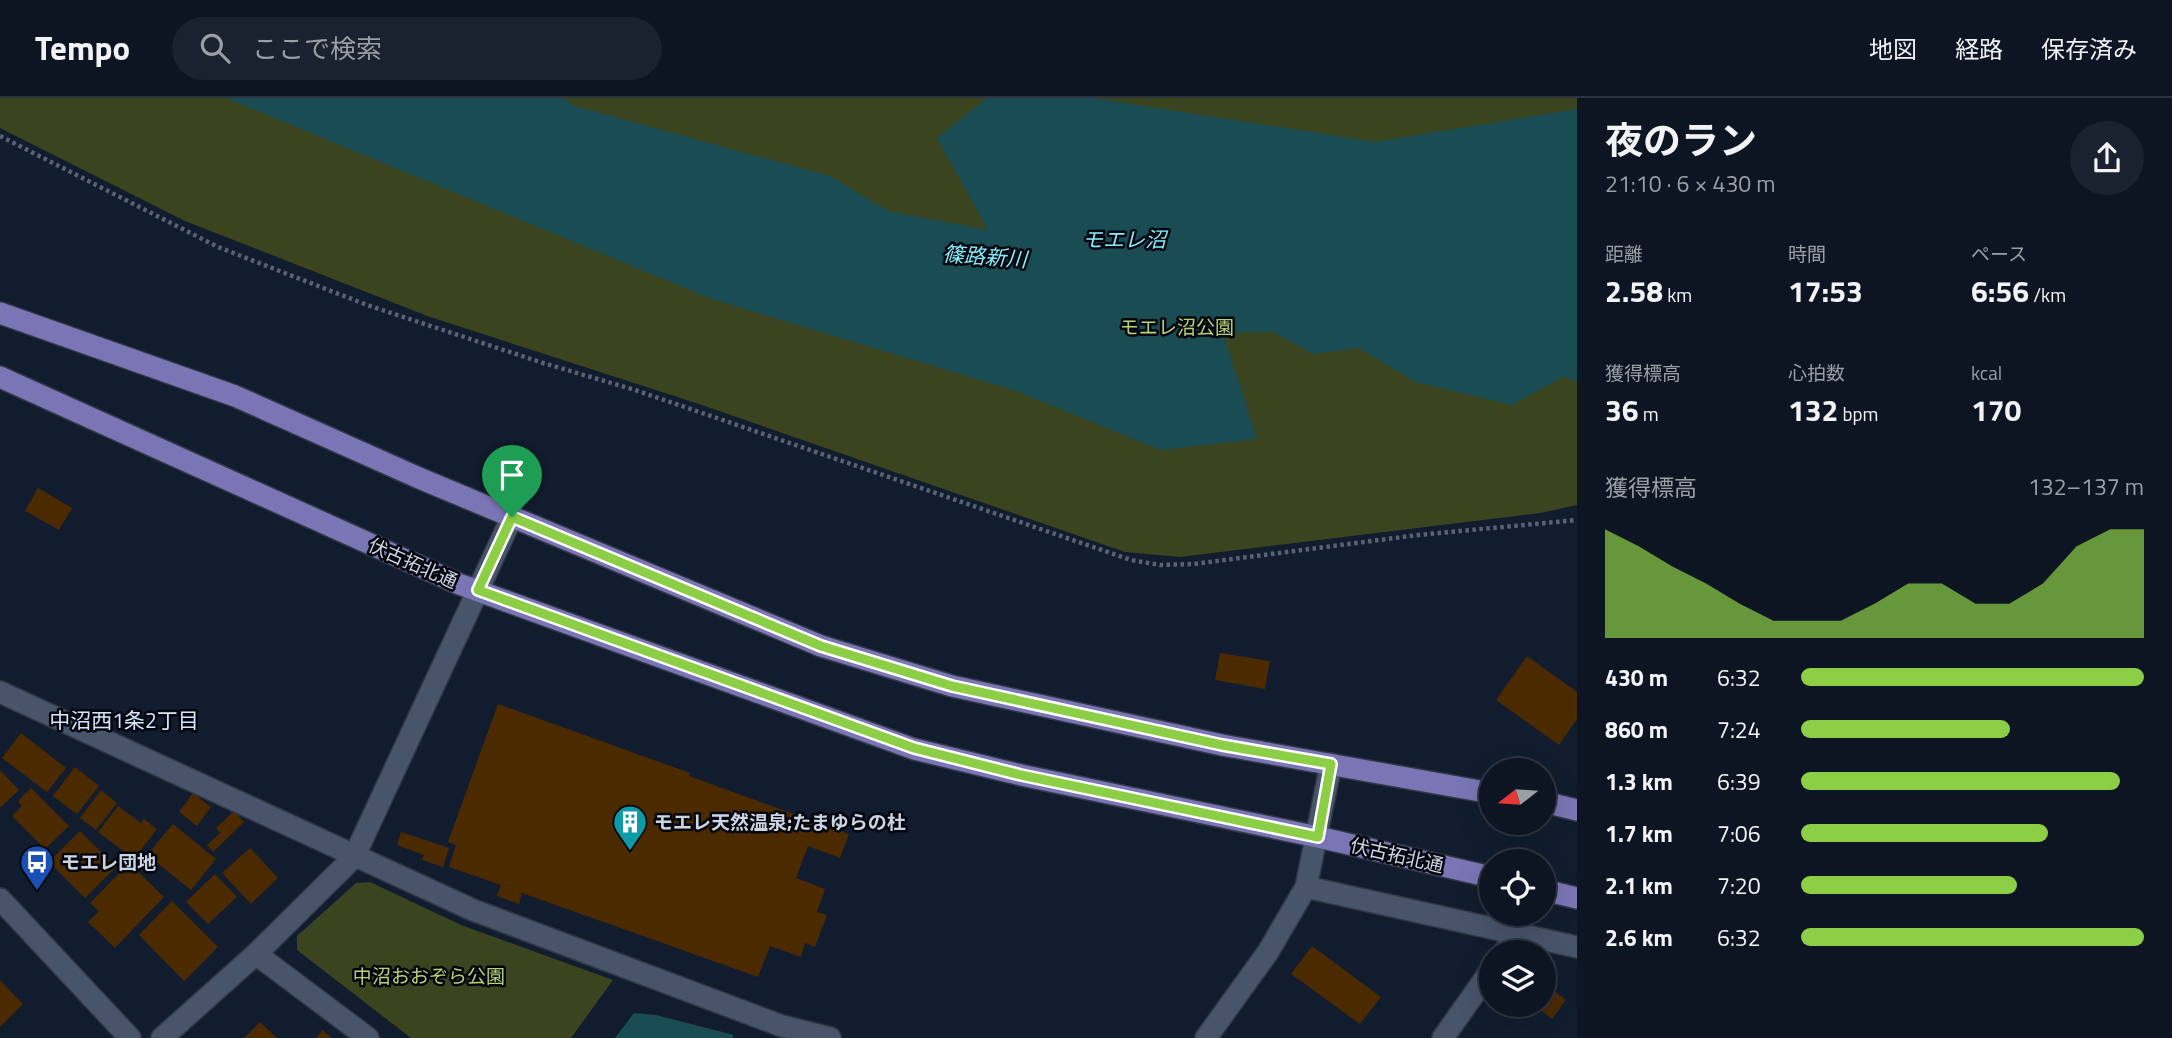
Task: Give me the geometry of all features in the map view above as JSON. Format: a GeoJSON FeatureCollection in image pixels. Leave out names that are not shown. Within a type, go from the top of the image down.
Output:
{"type":"FeatureCollection","features":[{"type":"Feature","properties":{"kind":"main road"},"geometry":{"type":"LineString","coordinates":[[0,313],[235,396],[512,517],[821,646],[952,686],[1222,745],[1479,791]]}},
{"type":"Feature","properties":{"kind":"main road","name":"伏古拓北通"},"geometry":{"type":"LineString","coordinates":[[0,377],[459,584],[914,748],[1021,775],[1318,837],[1479,874]]}},
{"type":"Feature","properties":{"kind":"main road"},"geometry":{"type":"LineString","coordinates":[[1556,805],[1577,810]]}},
{"type":"Feature","properties":{"kind":"main road"},"geometry":{"type":"LineString","coordinates":[[1556,893],[1577,898]]}},
{"type":"Feature","properties":{"kind":"street"},"geometry":{"type":"LineString","coordinates":[[162,1038],[256,954],[354,857],[512,517]]}},
{"type":"Feature","properties":{"kind":"street"},"geometry":{"type":"LineString","coordinates":[[0,692],[473,911],[778,1032],[830,1038]]}},
{"type":"Feature","properties":{"kind":"street"},"geometry":{"type":"LineString","coordinates":[[1206,1038],[1268,951],[1306,887],[1331,764]]}},
{"type":"Feature","properties":{"kind":"street"},"geometry":{"type":"LineString","coordinates":[[1306,887],[1577,947]]}},
{"type":"Feature","properties":{"kind":"street"},"geometry":{"type":"LineString","coordinates":[[0,899],[130,1038]]}},
{"type":"Feature","properties":{"kind":"street"},"geometry":{"type":"LineString","coordinates":[[0,931],[16,916]]}},
{"type":"Feature","properties":{"kind":"street"},"geometry":{"type":"LineString","coordinates":[[1513,940],[1518,933]]}},
{"type":"Feature","properties":{"kind":"street"},"geometry":{"type":"LineString","coordinates":[[256,954],[368,1038]]}},
{"type":"Feature","properties":{"kind":"street"},"geometry":{"type":"LineString","coordinates":[[1443,1038],[1479,987]]}},
{"type":"Feature","properties":{"kind":"path"},"geometry":{"type":"LineString","coordinates":[[0,136],[218,247],[367,305],[635,390],[1131,561],[1160,565],[1194,564],[1418,535],[1577,520]]}},
{"type":"Feature","properties":{"kind":"green space","name":"モエレ沼公園"},"geometry":{"type":"Polygon","coordinates":[[[0,98],[1577,98],[1577,505],[1540,513],[1180,557],[1125,552],[699,404],[430,317],[185,221],[0,128],[0,98]]]}},
{"type":"Feature","properties":{"kind":"green space","name":"中沼おおぞら公園"},"geometry":{"type":"Polygon","coordinates":[[[370,882],[461,925],[613,980],[571,1038],[411,1038],[297,950],[297,936],[356,883],[370,882]]]}},
{"type":"Feature","properties":{"kind":"water","name":"モエレ沼"},"geometry":{"type":"Polygon","coordinates":[[[226,98],[562,98],[575,106],[830,176],[888,211],[988,230],[937,138],[987,98],[1093,98],[1375,142],[1577,109],[1577,382],[1565,376],[1512,405],[1415,382],[1359,348],[1313,354],[1273,332],[1223,333],[1257,439],[1161,450],[1016,391],[712,299],[226,98]]]}},
{"type":"Feature","properties":{"kind":"water"},"geometry":{"type":"Polygon","coordinates":[[[634,1013],[656,1015],[734,1035],[732,1038],[615,1038],[634,1013]]]}},
{"type":"Feature","properties":{"kind":"building"},"geometry":{"type":"Polygon","coordinates":[[[38,488],[72,508],[59,530],[25,511],[38,488]]]}},
{"type":"Feature","properties":{"kind":"building"},"geometry":{"type":"Polygon","coordinates":[[[1220,653],[1270,661],[1265,689],[1215,680],[1220,653]]]}},
{"type":"Feature","properties":{"kind":"building"},"geometry":{"type":"Polygon","coordinates":[[[1527,656],[1577,692],[1577,719],[1559,745],[1496,700],[1527,656]]]}},
{"type":"Feature","properties":{"kind":"building","name":"モエレ天然温泉;たまゆらの杜"},"geometry":{"type":"Polygon","coordinates":[[[498,704],[849,834],[840,858],[808,846],[796,878],[825,889],[817,912],[827,915],[815,947],[805,943],[801,957],[770,946],[758,977],[522,893],[519,904],[497,896],[501,885],[449,867],[456,845],[448,842],[498,704]]]}},
{"type":"Feature","properties":{"kind":"building"},"geometry":{"type":"Polygon","coordinates":[[[21,733],[66,768],[47,792],[2,758],[21,733]]]}},
{"type":"Feature","properties":{"kind":"building"},"geometry":{"type":"Polygon","coordinates":[[[75,767],[99,786],[77,814],[53,796],[75,767]]]}},
{"type":"Feature","properties":{"kind":"building"},"geometry":{"type":"Polygon","coordinates":[[[0,770],[19,790],[0,808],[0,770]]]}},
{"type":"Feature","properties":{"kind":"building"},"geometry":{"type":"Polygon","coordinates":[[[31,788],[69,826],[45,849],[12,816],[22,806],[18,801],[31,788]]]}},
{"type":"Feature","properties":{"kind":"building"},"geometry":{"type":"Polygon","coordinates":[[[101,790],[117,803],[96,830],[80,818],[101,790]]]}},
{"type":"Feature","properties":{"kind":"building"},"geometry":{"type":"Polygon","coordinates":[[[193,793],[211,807],[197,826],[179,812],[193,793]]]}},
{"type":"Feature","properties":{"kind":"building"},"geometry":{"type":"Polygon","coordinates":[[[118,806],[141,823],[144,819],[157,829],[134,859],[98,832],[118,806]]]}},
{"type":"Feature","properties":{"kind":"building"},"geometry":{"type":"Polygon","coordinates":[[[234,811],[244,822],[213,852],[207,845],[220,833],[216,828],[234,811]]]}},
{"type":"Feature","properties":{"kind":"building"},"geometry":{"type":"Polygon","coordinates":[[[173,824],[216,859],[191,890],[147,855],[173,824]]]}},
{"type":"Feature","properties":{"kind":"building"},"geometry":{"type":"Polygon","coordinates":[[[80,831],[116,867],[85,898],[49,862],[80,831]]]}},
{"type":"Feature","properties":{"kind":"building"},"geometry":{"type":"Polygon","coordinates":[[[401,832],[449,848],[443,867],[422,860],[424,855],[397,845],[401,832]]]}},
{"type":"Feature","properties":{"kind":"building"},"geometry":{"type":"Polygon","coordinates":[[[250,848],[278,878],[251,904],[222,873],[250,848]]]}},
{"type":"Feature","properties":{"kind":"building"},"geometry":{"type":"Polygon","coordinates":[[[129,863],[164,897],[115,948],[88,922],[99,911],[90,903],[129,863]]]}},
{"type":"Feature","properties":{"kind":"building"},"geometry":{"type":"Polygon","coordinates":[[[215,874],[237,897],[208,924],[186,902],[215,874]]]}},
{"type":"Feature","properties":{"kind":"building"},"geometry":{"type":"Polygon","coordinates":[[[172,901],[218,947],[184,981],[139,935],[172,901]]]}},
{"type":"Feature","properties":{"kind":"building"},"geometry":{"type":"Polygon","coordinates":[[[1312,946],[1381,997],[1360,1024],[1291,974],[1312,946]]]}},
{"type":"Feature","properties":{"kind":"building"},"geometry":{"type":"Polygon","coordinates":[[[0,980],[23,1004],[0,1027],[0,980]]]}},
{"type":"Feature","properties":{"kind":"building"},"geometry":{"type":"Polygon","coordinates":[[[1556,992],[1566,1000],[1556,1014],[1556,992]]]}},
{"type":"Feature","properties":{"kind":"building"},"geometry":{"type":"Polygon","coordinates":[[[260,1022],[277,1038],[244,1038],[260,1022]]]}},
{"type":"Feature","properties":{"kind":"building"},"geometry":{"type":"Polygon","coordinates":[[[323,1030],[331,1038],[316,1038],[323,1030]]]}},
{"type":"Feature","properties":{"kind":"place","name":"モエレ天然温泉;たまゆらの杜"},"geometry":{"type":"Point","coordinates":[630,852]}},
{"type":"Feature","properties":{"kind":"place","name":"モエレ団地"},"geometry":{"type":"Point","coordinates":[37,892]}},
{"type":"Feature","properties":{"kind":"district","name":"中沼西1条2丁目"},"geometry":{"type":"Point","coordinates":[124,721]}},
{"type":"Feature","properties":{"kind":"route"},"geometry":{"type":"LineString","coordinates":[[512,517],[821,646],[952,686],[1222,745],[1331,764],[1318,837],[1021,775],[914,748],[478,590],[512,517]]}},
{"type":"Feature","properties":{"kind":"water label","name":"篠路新川"},"geometry":{"type":"Point","coordinates":[985,257]}}]}
